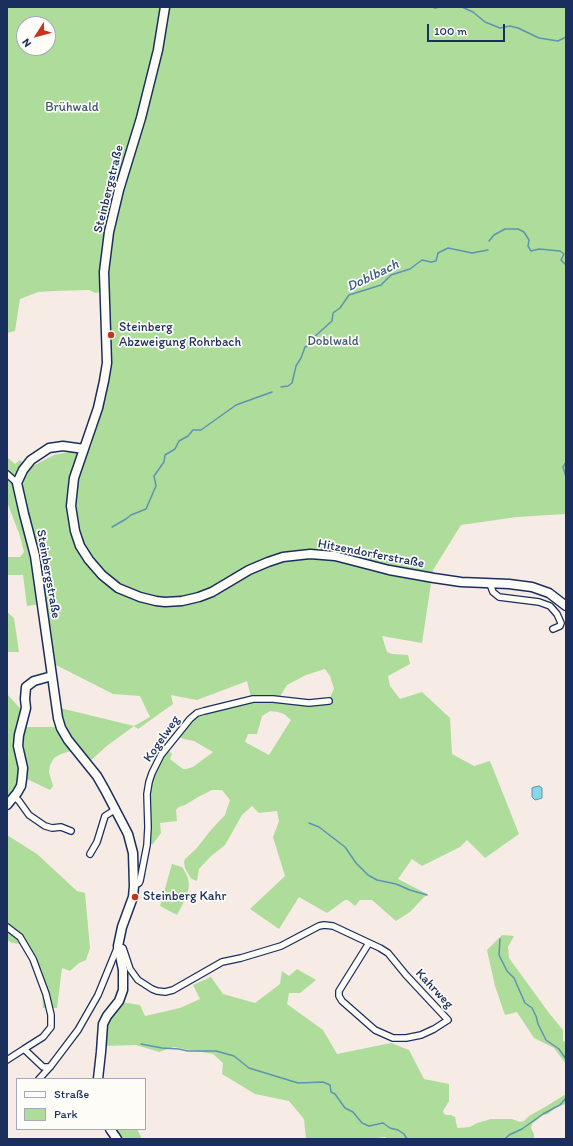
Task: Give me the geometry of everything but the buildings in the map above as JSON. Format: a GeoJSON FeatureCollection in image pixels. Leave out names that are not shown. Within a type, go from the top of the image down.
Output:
{"type":"FeatureCollection","features":[{"type":"Feature","properties":{"kind":"main road","name":"Steinbergstraße"},"geometry":{"type":"LineString","coordinates":[[104,381],[106,363],[104,272],[109,232],[119,190],[158,50],[165,7]]}},
{"type":"Feature","properties":{"kind":"main road","name":"Hitzendorferstraße"},"geometry":{"type":"LineString","coordinates":[[104,381],[98,408],[74,478],[71,497],[73,522],[77,539],[89,560],[102,575],[118,588],[140,597],[156,601],[182,601],[199,597],[216,590],[245,573],[268,562],[283,557],[300,554],[321,554],[414,575],[461,582],[523,586],[549,593],[566,606]]}},
{"type":"Feature","properties":{"kind":"main road"},"geometry":{"type":"LineString","coordinates":[[17,483],[31,460],[49,448],[63,446],[84,449]]}},
{"type":"Feature","properties":{"kind":"main road","name":"Steinbergstraße"},"geometry":{"type":"LineString","coordinates":[[17,483],[35,556],[58,718],[64,734],[97,776],[116,810],[128,834],[132,846],[134,861],[134,886],[118,946]]}},
{"type":"Feature","properties":{"kind":"main road"},"geometry":{"type":"LineString","coordinates":[[7,805],[21,786],[23,768],[18,746],[19,735],[26,708],[26,687],[34,681],[52,676]]}},
{"type":"Feature","properties":{"kind":"main road"},"geometry":{"type":"LineString","coordinates":[[98,1078],[103,1024],[107,1016],[119,1001],[123,990],[123,970],[118,946]]}},
{"type":"Feature","properties":{"kind":"main road"},"geometry":{"type":"LineString","coordinates":[[111,1130],[116,1139]]}},
{"type":"Feature","properties":{"kind":"street"},"geometry":{"type":"LineString","coordinates":[[7,474],[17,483]]}},
{"type":"Feature","properties":{"kind":"street"},"geometry":{"type":"LineString","coordinates":[[490,584],[493,592],[499,597],[539,602],[550,606],[557,614],[561,623],[560,626],[553,629]]}},
{"type":"Feature","properties":{"kind":"street","name":"Kogelweg"},"geometry":{"type":"LineString","coordinates":[[134,886],[139,884],[140,881],[147,845],[147,794],[150,778],[157,762],[190,718],[204,710],[253,699],[273,699],[309,703],[329,701]]}},
{"type":"Feature","properties":{"kind":"street"},"geometry":{"type":"LineString","coordinates":[[14,796],[19,800],[29,815],[45,826],[52,828],[62,827],[70,831]]}},
{"type":"Feature","properties":{"kind":"street"},"geometry":{"type":"LineString","coordinates":[[90,854],[97,842],[105,816],[116,810]]}},
{"type":"Feature","properties":{"kind":"street","name":"Kahrweg"},"geometry":{"type":"LineString","coordinates":[[118,946],[123,948],[130,969],[138,980],[157,991],[165,992],[173,990],[222,962],[281,946],[319,926],[333,926],[380,948],[388,953],[448,1020],[422,1035],[406,1038],[393,1038],[375,1030],[342,1001],[339,996],[339,991],[369,943]]}},
{"type":"Feature","properties":{"kind":"street"},"geometry":{"type":"LineString","coordinates":[[7,927],[20,937],[33,959],[46,994],[51,1015],[51,1027],[43,1037],[7,1060]]}},
{"type":"Feature","properties":{"kind":"street"},"geometry":{"type":"LineString","coordinates":[[41,1078],[78,1030],[98,995],[118,946]]}},
{"type":"Feature","properties":{"kind":"street"},"geometry":{"type":"LineString","coordinates":[[24,1049],[43,1067],[50,1067]]}},
{"type":"Feature","properties":{"kind":"green space","name":"Brühwald"},"geometry":{"type":"Polygon","coordinates":[[[7,7],[161,7],[151,65],[111,207],[102,246],[100,292],[95,293],[89,290],[38,292],[20,299],[15,331],[7,333],[7,7]]]}},
{"type":"Feature","properties":{"kind":"green space","name":"Doblwald"},"geometry":{"type":"Polygon","coordinates":[[[170,7],[566,7],[566,514],[517,517],[461,525],[433,570],[422,643],[382,636],[387,652],[392,654],[408,655],[410,664],[388,676],[390,686],[400,699],[422,692],[450,718],[452,754],[474,766],[490,761],[519,834],[485,858],[467,840],[460,847],[422,866],[412,859],[398,879],[427,894],[410,912],[396,921],[372,900],[360,900],[355,906],[348,900],[345,900],[327,913],[299,897],[279,929],[250,909],[285,876],[273,837],[279,821],[277,811],[259,813],[252,806],[242,815],[225,845],[210,857],[199,869],[197,881],[190,877],[185,868],[185,859],[196,849],[225,815],[230,800],[222,790],[212,790],[179,807],[176,810],[177,821],[160,823],[161,833],[152,845],[150,843],[150,783],[165,752],[169,751],[172,754],[170,759],[183,769],[186,769],[193,767],[213,752],[194,741],[177,736],[194,717],[253,701],[333,702],[329,699],[334,689],[330,676],[325,669],[306,675],[287,685],[279,698],[251,697],[247,681],[197,700],[171,695],[173,704],[138,729],[134,726],[150,717],[140,696],[113,694],[54,664],[20,484],[25,472],[54,455],[91,447],[107,377],[107,257],[116,214],[162,54],[170,7]],[[270,711],[262,716],[257,734],[248,734],[245,742],[269,755],[291,720],[284,714],[270,711]]]}},
{"type":"Feature","properties":{"kind":"green space"},"geometry":{"type":"Polygon","coordinates":[[[8,458],[15,464],[20,460],[24,464],[16,477],[13,477],[7,471],[8,458]]]}},
{"type":"Feature","properties":{"kind":"green space"},"geometry":{"type":"Polygon","coordinates":[[[7,478],[16,486],[16,499],[30,544],[40,604],[27,606],[23,575],[8,575],[7,590],[7,557],[20,557],[24,552],[20,536],[7,502],[7,478]]]}},
{"type":"Feature","properties":{"kind":"green space"},"geometry":{"type":"Polygon","coordinates":[[[7,612],[14,618],[19,652],[7,652],[7,612]]]}},
{"type":"Feature","properties":{"kind":"green space"},"geometry":{"type":"Polygon","coordinates":[[[7,694],[26,715],[26,727],[57,727],[71,751],[54,758],[50,765],[49,772],[53,786],[50,790],[27,779],[7,809],[7,694]]]}},
{"type":"Feature","properties":{"kind":"green space"},"geometry":{"type":"Polygon","coordinates":[[[60,708],[134,726],[108,745],[89,762],[65,732],[60,708]]]}},
{"type":"Feature","properties":{"kind":"green space"},"geometry":{"type":"Polygon","coordinates":[[[7,835],[37,854],[77,891],[85,893],[90,948],[86,960],[79,963],[70,971],[62,968],[57,1008],[43,1008],[42,990],[38,977],[28,956],[21,944],[12,943],[7,940],[7,835]]]}},
{"type":"Feature","properties":{"kind":"green space"},"geometry":{"type":"Polygon","coordinates":[[[172,864],[182,867],[188,878],[189,885],[187,896],[177,915],[160,906],[172,864]]]}},
{"type":"Feature","properties":{"kind":"green space"},"geometry":{"type":"Polygon","coordinates":[[[502,935],[514,936],[508,947],[509,958],[563,1030],[563,1041],[566,1042],[566,1064],[554,1048],[534,1038],[517,1012],[505,1015],[495,986],[487,950],[502,935]]]}},
{"type":"Feature","properties":{"kind":"green space"},"geometry":{"type":"Polygon","coordinates":[[[297,969],[316,980],[300,993],[289,993],[287,1004],[323,1030],[337,1054],[391,1043],[409,1050],[424,1079],[449,1084],[449,1101],[443,1111],[446,1115],[455,1117],[458,1128],[470,1127],[477,1123],[491,1119],[512,1119],[520,1122],[524,1121],[529,1116],[566,1094],[566,1104],[556,1107],[532,1124],[531,1128],[534,1134],[534,1139],[388,1139],[385,1137],[368,1139],[306,1139],[304,1119],[289,1101],[255,1094],[222,1074],[223,1063],[213,1054],[174,1047],[159,1052],[136,1045],[104,1046],[107,1021],[121,1002],[140,1005],[145,1016],[180,1008],[200,999],[193,985],[211,977],[223,994],[255,1003],[280,984],[282,971],[289,976],[297,969]]]}},
{"type":"Feature","properties":{"kind":"green space"},"geometry":{"type":"Polygon","coordinates":[[[114,1130],[138,1130],[142,1139],[119,1139],[114,1130]]]}},
{"type":"Feature","properties":{"kind":"water"},"geometry":{"type":"Polygon","coordinates":[[[539,786],[542,788],[542,798],[535,800],[532,797],[532,788],[539,786]]]}},
{"type":"Feature","properties":{"kind":"waterway"},"geometry":{"type":"LineString","coordinates":[[433,7],[440,7]]}},
{"type":"Feature","properties":{"kind":"waterway"},"geometry":{"type":"LineString","coordinates":[[462,7],[473,12],[485,22],[500,28],[510,26],[518,28],[539,38],[558,41],[566,37]]}},
{"type":"Feature","properties":{"kind":"waterway","name":"Doblbach"},"geometry":{"type":"LineString","coordinates":[[489,241],[494,235],[505,229],[518,229],[524,232],[529,240],[528,246],[531,251],[539,249],[560,251],[564,254],[561,260],[566,265]]}},
{"type":"Feature","properties":{"kind":"waterway","name":"Doblbach"},"geometry":{"type":"LineString","coordinates":[[281,387],[288,386],[292,383],[296,366],[305,347],[311,344],[313,338],[332,321],[333,313],[340,308],[349,295],[381,285],[391,275],[410,269],[422,260],[431,262],[436,261],[438,253],[448,248],[472,253],[488,250]]}},
{"type":"Feature","properties":{"kind":"waterway","name":"Doblbach"},"geometry":{"type":"LineString","coordinates":[[112,527],[131,515],[146,509],[156,486],[154,476],[164,462],[165,455],[175,449],[179,441],[188,436],[193,430],[201,430],[236,405],[272,392]]}},
{"type":"Feature","properties":{"kind":"waterway"},"geometry":{"type":"LineString","coordinates":[[566,462],[563,467],[566,477]]}},
{"type":"Feature","properties":{"kind":"waterway"},"geometry":{"type":"LineString","coordinates":[[309,823],[319,827],[345,847],[356,863],[368,875],[377,880],[396,884],[427,895]]}},
{"type":"Feature","properties":{"kind":"waterway"},"geometry":{"type":"LineString","coordinates":[[500,939],[499,955],[507,971],[514,978],[525,1003],[532,1008],[546,1040],[559,1049],[566,1059]]}},
{"type":"Feature","properties":{"kind":"waterway"},"geometry":{"type":"LineString","coordinates":[[141,1044],[188,1051],[216,1051],[234,1056],[249,1068],[298,1083],[323,1082],[330,1085],[331,1092],[335,1094],[345,1108],[353,1112],[362,1123],[369,1126],[383,1123],[390,1128],[398,1130],[404,1134],[407,1139]]}},
{"type":"Feature","properties":{"kind":"waterway"},"geometry":{"type":"LineString","coordinates":[[505,1139],[509,1135],[522,1129],[543,1114],[560,1105],[566,1098]]}},
{"type":"Feature","properties":{"kind":"place","name":"Steinberg Abzweigung Rohrbach"},"geometry":{"type":"Point","coordinates":[111,335]}},
{"type":"Feature","properties":{"kind":"place","name":"Steinberg Kahr"},"geometry":{"type":"Point","coordinates":[135,897]}}]}
